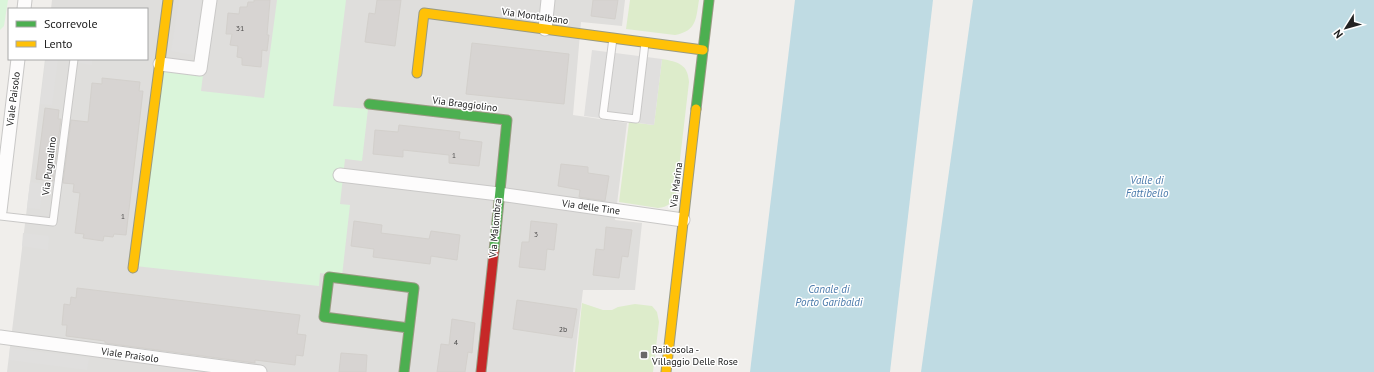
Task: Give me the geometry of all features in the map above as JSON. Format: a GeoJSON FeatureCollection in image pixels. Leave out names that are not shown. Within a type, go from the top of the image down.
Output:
{"type":"FeatureCollection","features":[{"type":"Feature","properties":{"kind":"street"},"geometry":{"type":"LineString","coordinates":[[133,268],[168,0]]}},
{"type":"Feature","properties":{"kind":"street"},"geometry":{"type":"LineString","coordinates":[[160,64],[200,69],[210,0]]}},
{"type":"Feature","properties":{"kind":"street"},"geometry":{"type":"LineString","coordinates":[[545,29],[548,0]]}},
{"type":"Feature","properties":{"kind":"street","name":"Via Marina"},"geometry":{"type":"LineString","coordinates":[[666,372],[709,0]]}},
{"type":"Feature","properties":{"kind":"street","name":"Via Montalbano"},"geometry":{"type":"LineString","coordinates":[[417,73],[424,12],[703,50]]}},
{"type":"Feature","properties":{"kind":"street","name":"Viale Paisolo"},"geometry":{"type":"LineString","coordinates":[[0,211],[18,60]]}},
{"type":"Feature","properties":{"kind":"street","name":"Via Braggiolino"},"geometry":{"type":"LineString","coordinates":[[369,104],[507,120],[499,194]]}},
{"type":"Feature","properties":{"kind":"street","name":"Via Malombra"},"geometry":{"type":"LineString","coordinates":[[340,175],[499,194],[481,372]]}},
{"type":"Feature","properties":{"kind":"street","name":"Via delle Tine"},"geometry":{"type":"LineString","coordinates":[[499,194],[683,220]]}},
{"type":"Feature","properties":{"kind":"street"},"geometry":{"type":"LineString","coordinates":[[404,372],[414,288],[329,277],[324,317],[409,328]]}},
{"type":"Feature","properties":{"kind":"street","name":"Viale Praisolo"},"geometry":{"type":"LineString","coordinates":[[0,337],[260,372]]}},
{"type":"Feature","properties":{"kind":"lane"},"geometry":{"type":"LineString","coordinates":[[614,38],[603,115],[636,120],[645,42]]}},
{"type":"Feature","properties":{"kind":"lane","name":"Via Pugnalino"},"geometry":{"type":"LineString","coordinates":[[0,216],[53,222],[74,60]]}},
{"type":"Feature","properties":{"kind":"shaded area"},"geometry":{"type":"Polygon","coordinates":[[[52,0],[625,0],[622,26],[581,22],[573,115],[627,123],[615,220],[642,223],[635,290],[583,290],[573,372],[7,372],[45,60],[148,60],[148,8],[51,8],[52,0]]]}},
{"type":"Feature","properties":{"kind":"shaded area"},"geometry":{"type":"Polygon","coordinates":[[[179,0],[202,0],[194,55],[171,51],[179,0]]]}},
{"type":"Feature","properties":{"kind":"shaded area"},"geometry":{"type":"Polygon","coordinates":[[[592,50],[662,59],[654,125],[584,116],[592,50]]]}},
{"type":"Feature","properties":{"kind":"shaded area"},"geometry":{"type":"Polygon","coordinates":[[[46,60],[58,60],[52,105],[40,104],[46,60]]]}},
{"type":"Feature","properties":{"kind":"shaded area"},"geometry":{"type":"Polygon","coordinates":[[[79,60],[92,60],[92,65],[79,63],[79,60]]]}},
{"type":"Feature","properties":{"kind":"shaded area"},"geometry":{"type":"Polygon","coordinates":[[[30,182],[43,184],[40,209],[27,208],[30,182]]]}},
{"type":"Feature","properties":{"kind":"shaded area"},"geometry":{"type":"Polygon","coordinates":[[[23,233],[49,236],[48,250],[22,246],[23,233]]]}},
{"type":"Feature","properties":{"kind":"shaded area"},"geometry":{"type":"Polygon","coordinates":[[[10,348],[89,358],[87,370],[9,360],[10,348]]]}},
{"type":"Feature","properties":{"kind":"green space"},"geometry":{"type":"Polygon","coordinates":[[[0,0],[8,0],[4,26],[0,30],[0,0]]]}},
{"type":"Feature","properties":{"kind":"green space"},"geometry":{"type":"Polygon","coordinates":[[[277,0],[346,0],[333,106],[368,109],[362,161],[345,159],[340,204],[350,205],[342,276],[320,273],[319,286],[135,266],[161,68],[203,75],[201,91],[264,98],[277,0]]]}},
{"type":"Feature","properties":{"kind":"green space"},"geometry":{"type":"Polygon","coordinates":[[[630,0],[699,0],[694,23],[688,30],[675,35],[626,29],[630,0]]]}},
{"type":"Feature","properties":{"kind":"green space"},"geometry":{"type":"Polygon","coordinates":[[[662,59],[673,61],[681,65],[687,71],[689,82],[676,194],[669,204],[658,208],[619,202],[629,122],[654,125],[662,59]]]}},
{"type":"Feature","properties":{"kind":"green space"},"geometry":{"type":"Polygon","coordinates":[[[582,303],[603,310],[612,310],[618,307],[635,304],[652,306],[657,312],[659,322],[653,372],[575,372],[582,303]]]}},
{"type":"Feature","properties":{"kind":"water","name":"Canale di Porto Garibaldi"},"geometry":{"type":"Polygon","coordinates":[[[795,0],[933,0],[890,372],[750,372],[795,0]]]}},
{"type":"Feature","properties":{"kind":"water","name":"Valle di Fattibello"},"geometry":{"type":"Polygon","coordinates":[[[973,0],[1374,0],[1374,372],[921,372],[973,0]]]}},
{"type":"Feature","properties":{"kind":"building"},"geometry":{"type":"Polygon","coordinates":[[[254,0],[270,0],[267,51],[262,50],[261,67],[242,65],[242,58],[237,57],[238,46],[230,45],[232,34],[226,34],[228,13],[239,14],[240,7],[247,7],[248,2],[254,2],[254,0]]]}},
{"type":"Feature","properties":{"kind":"building"},"geometry":{"type":"Polygon","coordinates":[[[377,0],[401,0],[395,46],[365,42],[369,13],[375,14],[377,0]]]}},
{"type":"Feature","properties":{"kind":"building"},"geometry":{"type":"Polygon","coordinates":[[[593,0],[618,0],[615,19],[591,16],[593,0]]]}},
{"type":"Feature","properties":{"kind":"building"},"geometry":{"type":"Polygon","coordinates":[[[472,43],[569,54],[564,104],[466,94],[472,43]]]}},
{"type":"Feature","properties":{"kind":"building"},"geometry":{"type":"Polygon","coordinates":[[[102,78],[140,82],[139,91],[143,91],[126,235],[114,234],[113,237],[104,236],[103,241],[83,238],[84,234],[75,233],[80,193],[73,192],[74,184],[63,183],[71,120],[88,122],[92,83],[102,84],[102,78]]]}},
{"type":"Feature","properties":{"kind":"building"},"geometry":{"type":"Polygon","coordinates":[[[45,108],[59,110],[58,119],[61,119],[53,181],[36,179],[45,108]]]}},
{"type":"Feature","properties":{"kind":"building"},"geometry":{"type":"Polygon","coordinates":[[[399,125],[460,132],[459,139],[482,142],[479,166],[449,163],[449,155],[403,150],[403,157],[373,154],[375,130],[398,132],[399,125]]]}},
{"type":"Feature","properties":{"kind":"building"},"geometry":{"type":"Polygon","coordinates":[[[561,164],[588,167],[588,173],[609,176],[605,201],[579,197],[580,190],[558,186],[561,164]]]}},
{"type":"Feature","properties":{"kind":"building"},"geometry":{"type":"Polygon","coordinates":[[[354,221],[382,225],[381,233],[429,239],[431,231],[460,235],[457,260],[431,256],[430,264],[373,257],[374,249],[351,246],[354,221]]]}},
{"type":"Feature","properties":{"kind":"building"},"geometry":{"type":"Polygon","coordinates":[[[531,221],[557,224],[554,250],[547,249],[545,270],[519,267],[522,242],[529,242],[531,221]]]}},
{"type":"Feature","properties":{"kind":"building"},"geometry":{"type":"Polygon","coordinates":[[[606,227],[632,230],[628,257],[622,256],[619,278],[593,275],[596,249],[604,250],[606,227]]]}},
{"type":"Feature","properties":{"kind":"building"},"geometry":{"type":"Polygon","coordinates":[[[77,288],[300,315],[297,334],[306,335],[303,356],[296,355],[295,365],[255,360],[255,363],[105,343],[105,341],[66,336],[67,325],[62,325],[64,304],[70,305],[71,297],[76,298],[77,288]]]}},
{"type":"Feature","properties":{"kind":"building"},"geometry":{"type":"Polygon","coordinates":[[[517,300],[577,309],[572,338],[513,329],[517,300]]]}},
{"type":"Feature","properties":{"kind":"building"},"geometry":{"type":"Polygon","coordinates":[[[452,319],[475,323],[472,353],[468,352],[465,372],[437,372],[441,344],[449,345],[452,319]]]}},
{"type":"Feature","properties":{"kind":"building"},"geometry":{"type":"Polygon","coordinates":[[[341,353],[367,355],[366,372],[339,372],[341,353]]]}},
{"type":"Feature","properties":{"kind":"traffic: fast"},"geometry":{"type":"LineString","coordinates":[[696,109],[709,0]]}},
{"type":"Feature","properties":{"kind":"traffic: fast"},"geometry":{"type":"LineString","coordinates":[[369,104],[507,120],[494,251]]}},
{"type":"Feature","properties":{"kind":"traffic: fast"},"geometry":{"type":"LineString","coordinates":[[404,372],[414,288],[329,277],[324,317],[409,328]]}},
{"type":"Feature","properties":{"kind":"traffic: slow"},"geometry":{"type":"LineString","coordinates":[[133,268],[168,0]]}},
{"type":"Feature","properties":{"kind":"traffic: slow"},"geometry":{"type":"LineString","coordinates":[[417,73],[424,13],[703,50]]}},
{"type":"Feature","properties":{"kind":"traffic: slow"},"geometry":{"type":"LineString","coordinates":[[666,372],[696,109]]}},
{"type":"Feature","properties":{"kind":"traffic: jam"},"geometry":{"type":"LineString","coordinates":[[481,372],[494,251]]}},
{"type":"Feature","properties":{"kind":"place","name":"Raibosola - Villaggio Delle Rose"},"geometry":{"type":"Point","coordinates":[644,355]}}]}
